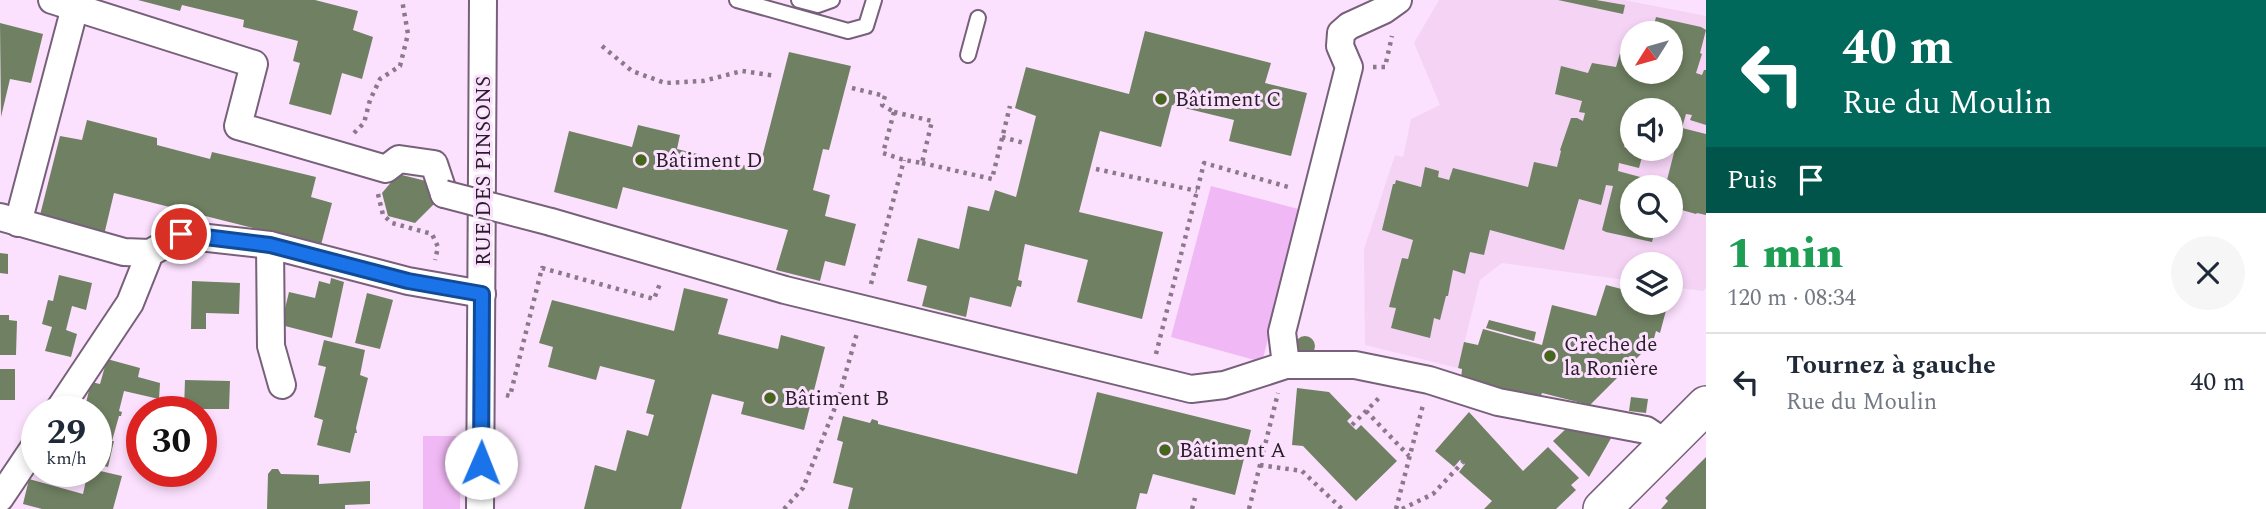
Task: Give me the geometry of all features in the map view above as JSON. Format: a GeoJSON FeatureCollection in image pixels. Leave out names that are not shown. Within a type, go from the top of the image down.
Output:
{"type":"FeatureCollection","features":[{"type":"Feature","properties":{"kind":"main road"},"geometry":{"type":"LineString","coordinates":[[1602,509],[1706,405]]}},
{"type":"Feature","properties":{"kind":"street","name":"RUE DES PINSONS"},"geometry":{"type":"LineString","coordinates":[[480,509],[482,0]]}},
{"type":"Feature","properties":{"kind":"street"},"geometry":{"type":"LineString","coordinates":[[1286,365],[1282,332],[1349,67],[1340,46],[1341,33],[1398,0]]}},
{"type":"Feature","properties":{"kind":"street"},"geometry":{"type":"LineString","coordinates":[[482,294],[408,281],[270,245],[181,234],[150,253],[124,252],[9,220],[63,4],[254,64],[238,125],[386,169],[399,159],[434,164],[444,194],[785,290],[1191,389],[1224,385],[1286,365],[1355,365],[1429,380],[1498,402],[1646,430],[1667,444]]}},
{"type":"Feature","properties":{"kind":"street"},"geometry":{"type":"LineString","coordinates":[[270,245],[271,346],[282,385]]}},
{"type":"Feature","properties":{"kind":"street"},"geometry":{"type":"LineString","coordinates":[[68,396],[130,303],[150,253]]}},
{"type":"Feature","properties":{"kind":"street"},"geometry":{"type":"LineString","coordinates":[[0,498],[21,467]]}},
{"type":"Feature","properties":{"kind":"lane"},"geometry":{"type":"LineString","coordinates":[[737,0],[848,32],[866,26],[874,0]]}},
{"type":"Feature","properties":{"kind":"lane"},"geometry":{"type":"LineString","coordinates":[[799,0],[818,5],[832,0]]}},
{"type":"Feature","properties":{"kind":"lane"},"geometry":{"type":"LineString","coordinates":[[968,54],[978,18]]}},
{"type":"Feature","properties":{"kind":"path"},"geometry":{"type":"LineString","coordinates":[[334,154],[364,123],[370,100],[380,79],[400,66],[408,34],[402,0]]}},
{"type":"Feature","properties":{"kind":"path"},"geometry":{"type":"LineString","coordinates":[[1388,54],[1394,26]]}},
{"type":"Feature","properties":{"kind":"path"},"geometry":{"type":"LineString","coordinates":[[602,46],[632,71],[665,83],[703,81],[742,71],[776,76]]}},
{"type":"Feature","properties":{"kind":"path"},"geometry":{"type":"LineString","coordinates":[[852,88],[885,96],[882,105],[894,112],[932,121],[922,163]]}},
{"type":"Feature","properties":{"kind":"path"},"geometry":{"type":"LineString","coordinates":[[894,112],[883,153],[992,179],[1010,106]]}},
{"type":"Feature","properties":{"kind":"path"},"geometry":{"type":"LineString","coordinates":[[1002,137],[1024,143]]}},
{"type":"Feature","properties":{"kind":"path"},"geometry":{"type":"LineString","coordinates":[[784,509],[803,488],[838,400],[904,160]]}},
{"type":"Feature","properties":{"kind":"path"},"geometry":{"type":"LineString","coordinates":[[1149,379],[1205,163],[1317,194]]}},
{"type":"Feature","properties":{"kind":"path"},"geometry":{"type":"LineString","coordinates":[[1096,169],[1197,191]]}},
{"type":"Feature","properties":{"kind":"path"},"geometry":{"type":"LineString","coordinates":[[376,184],[383,215],[392,223],[432,234],[438,247]]}},
{"type":"Feature","properties":{"kind":"path"},"geometry":{"type":"LineString","coordinates":[[482,393],[510,396],[542,268],[654,299],[669,257]]}},
{"type":"Feature","properties":{"kind":"path"},"geometry":{"type":"LineString","coordinates":[[1249,509],[1286,365]]}},
{"type":"Feature","properties":{"kind":"path"},"geometry":{"type":"LineString","coordinates":[[1352,425],[1402,375]]}},
{"type":"Feature","properties":{"kind":"path"},"geometry":{"type":"LineString","coordinates":[[1399,509],[1429,380]]}},
{"type":"Feature","properties":{"kind":"path"},"geometry":{"type":"LineString","coordinates":[[1366,411],[1410,457]]}},
{"type":"Feature","properties":{"kind":"path"},"geometry":{"type":"LineString","coordinates":[[1399,509],[1433,495],[1463,462]]}},
{"type":"Feature","properties":{"kind":"path"},"geometry":{"type":"LineString","coordinates":[[1260,465],[1302,471],[1342,509]]}},
{"type":"Feature","properties":{"kind":"path"},"geometry":{"type":"LineString","coordinates":[[1192,509],[1195,498]]}},
{"type":"Feature","properties":{"kind":"shaded area"},"geometry":{"type":"Polygon","coordinates":[[[1439,0],[1624,0],[1706,16],[1706,288],[1703,291],[1683,288],[1683,252],[1620,252],[1620,279],[1502,263],[1480,280],[1458,368],[1365,345],[1364,249],[1395,155],[1403,157],[1411,119],[1440,105],[1414,43],[1439,0]]]}},
{"type":"Feature","properties":{"kind":"shaded area"},"geometry":{"type":"Polygon","coordinates":[[[1211,186],[1302,210],[1262,362],[1171,337],[1211,186]]]}},
{"type":"Feature","properties":{"kind":"shaded area"},"geometry":{"type":"Polygon","coordinates":[[[423,436],[461,436],[460,509],[423,509],[423,436]]]}},
{"type":"Feature","properties":{"kind":"building"},"geometry":{"type":"Polygon","coordinates":[[[138,0],[315,0],[358,11],[353,30],[373,37],[362,79],[342,73],[331,115],[289,104],[300,63],[293,61],[298,41],[243,27],[244,20],[182,5],[180,11],[138,0]]]}},
{"type":"Feature","properties":{"kind":"building"},"geometry":{"type":"Polygon","coordinates":[[[1558,0],[1596,0],[1625,5],[1623,14],[1558,0]]]}},
{"type":"Feature","properties":{"kind":"building"},"geometry":{"type":"Polygon","coordinates":[[[1656,17],[1674,21],[1655,21],[1656,17]]]}},
{"type":"Feature","properties":{"kind":"building"},"geometry":{"type":"Polygon","coordinates":[[[0,23],[43,34],[31,83],[10,79],[1,117],[0,23]]]}},
{"type":"Feature","properties":{"kind":"building"},"geometry":{"type":"Polygon","coordinates":[[[1684,23],[1706,30],[1696,73],[1702,75],[1706,70],[1706,125],[1690,120],[1692,115],[1686,114],[1683,124],[1683,98],[1620,98],[1620,161],[1641,161],[1639,168],[1619,163],[1618,171],[1633,175],[1620,175],[1620,235],[1602,230],[1613,186],[1606,185],[1601,205],[1579,199],[1564,250],[1490,230],[1484,255],[1470,252],[1465,274],[1453,270],[1440,320],[1434,318],[1430,338],[1391,328],[1396,308],[1389,307],[1402,258],[1408,259],[1413,240],[1382,230],[1396,180],[1421,187],[1425,167],[1439,171],[1438,177],[1449,180],[1453,168],[1528,187],[1534,162],[1557,167],[1571,118],[1583,121],[1585,113],[1579,112],[1582,101],[1555,94],[1561,66],[1588,73],[1592,63],[1616,67],[1620,53],[1620,84],[1684,84],[1684,23]]]}},
{"type":"Feature","properties":{"kind":"building"},"geometry":{"type":"Polygon","coordinates":[[[1145,31],[1271,63],[1265,83],[1307,93],[1291,156],[1229,141],[1234,120],[1172,105],[1161,147],[1100,131],[1079,212],[1163,232],[1142,319],[1077,302],[1088,260],[1025,244],[1018,280],[1022,281],[1021,287],[1017,286],[1011,307],[970,297],[966,317],[922,306],[927,286],[907,281],[918,238],[959,249],[968,206],[989,211],[995,190],[1016,197],[1036,116],[1015,108],[1026,67],[1129,94],[1145,31]]]}},
{"type":"Feature","properties":{"kind":"building","name":"Bâtiment D"},"geometry":{"type":"Polygon","coordinates":[[[789,52],[851,66],[829,150],[823,149],[813,190],[830,195],[825,216],[856,224],[845,266],[825,261],[820,281],[776,270],[788,230],[623,187],[617,209],[554,192],[569,131],[632,147],[638,125],[680,135],[677,149],[759,169],[789,52]]]}},
{"type":"Feature","properties":{"kind":"building"},"geometry":{"type":"Polygon","coordinates":[[[87,120],[157,138],[157,145],[210,159],[212,152],[316,177],[311,197],[332,203],[321,245],[114,193],[104,235],[39,219],[60,136],[82,140],[87,120]]]}},
{"type":"Feature","properties":{"kind":"building"},"geometry":{"type":"Polygon","coordinates":[[[1683,128],[1706,134],[1706,215],[1683,210],[1683,175],[1668,175],[1672,161],[1683,161],[1683,128]]]}},
{"type":"Feature","properties":{"kind":"building"},"geometry":{"type":"Polygon","coordinates":[[[398,174],[426,181],[434,204],[415,223],[388,216],[382,193],[398,174]]]}},
{"type":"Feature","properties":{"kind":"building"},"geometry":{"type":"Polygon","coordinates":[[[1634,238],[1653,238],[1652,242],[1634,238]]]}},
{"type":"Feature","properties":{"kind":"building"},"geometry":{"type":"Polygon","coordinates":[[[0,253],[8,254],[8,274],[0,273],[0,253]]]}},
{"type":"Feature","properties":{"kind":"building"},"geometry":{"type":"Polygon","coordinates":[[[59,275],[92,283],[86,310],[72,306],[66,330],[77,334],[71,357],[45,351],[52,327],[42,324],[48,300],[53,301],[59,275]]]}},
{"type":"Feature","properties":{"kind":"building"},"geometry":{"type":"Polygon","coordinates":[[[331,278],[344,282],[332,338],[281,325],[289,292],[315,298],[319,281],[330,284],[331,278]]]}},
{"type":"Feature","properties":{"kind":"building"},"geometry":{"type":"Polygon","coordinates":[[[192,281],[240,283],[239,314],[206,313],[206,329],[191,329],[192,281]]]}},
{"type":"Feature","properties":{"kind":"building","name":"Crèche de la Ronière"},"geometry":{"type":"Polygon","coordinates":[[[1606,285],[1620,289],[1620,315],[1665,315],[1660,333],[1656,331],[1653,342],[1590,405],[1542,393],[1540,398],[1536,398],[1461,379],[1462,369],[1458,368],[1464,342],[1478,345],[1483,329],[1542,345],[1552,305],[1596,316],[1606,285]]]}},
{"type":"Feature","properties":{"kind":"building","name":"Bâtiment B"},"geometry":{"type":"Polygon","coordinates":[[[684,288],[728,299],[718,334],[778,349],[781,335],[825,347],[804,430],[741,414],[744,402],[712,394],[681,509],[584,509],[595,465],[616,471],[627,430],[648,436],[654,415],[646,413],[655,380],[600,366],[596,380],[548,367],[553,347],[539,343],[552,300],[674,331],[684,288]]]}},
{"type":"Feature","properties":{"kind":"building"},"geometry":{"type":"Polygon","coordinates":[[[367,293],[393,300],[380,349],[355,343],[367,293]]]}},
{"type":"Feature","properties":{"kind":"building"},"geometry":{"type":"Polygon","coordinates":[[[0,315],[9,315],[9,320],[17,321],[16,355],[0,355],[0,315]]]}},
{"type":"Feature","properties":{"kind":"building"},"geometry":{"type":"Polygon","coordinates":[[[1489,320],[1536,332],[1534,341],[1486,328],[1489,320]]]}},
{"type":"Feature","properties":{"kind":"building"},"geometry":{"type":"Polygon","coordinates":[[[1305,336],[1312,339],[1315,346],[1312,353],[1305,356],[1298,353],[1295,346],[1298,339],[1305,336]]]}},
{"type":"Feature","properties":{"kind":"building"},"geometry":{"type":"Polygon","coordinates":[[[324,340],[365,350],[360,375],[368,378],[357,433],[350,453],[317,445],[323,420],[314,417],[326,367],[318,365],[324,340]]]}},
{"type":"Feature","properties":{"kind":"building"},"geometry":{"type":"Polygon","coordinates":[[[107,359],[140,368],[138,377],[160,383],[159,396],[124,391],[119,411],[122,412],[112,441],[112,396],[88,396],[91,382],[100,384],[107,359]]]}},
{"type":"Feature","properties":{"kind":"building"},"geometry":{"type":"Polygon","coordinates":[[[0,369],[15,369],[15,400],[0,400],[0,369]]]}},
{"type":"Feature","properties":{"kind":"building"},"geometry":{"type":"Polygon","coordinates":[[[185,380],[230,381],[229,409],[217,409],[217,396],[184,396],[185,380]]]}},
{"type":"Feature","properties":{"kind":"building"},"geometry":{"type":"Polygon","coordinates":[[[1297,388],[1329,392],[1352,416],[1347,421],[1356,430],[1361,425],[1397,461],[1356,501],[1303,446],[1292,445],[1297,388]]]}},
{"type":"Feature","properties":{"kind":"building","name":"Bâtiment A"},"geometry":{"type":"Polygon","coordinates":[[[1097,392],[1251,430],[1235,495],[1153,474],[1147,494],[1140,493],[1136,509],[848,509],[853,488],[833,483],[843,442],[837,440],[843,416],[870,423],[872,419],[878,421],[878,424],[1077,474],[1097,392]]]}},
{"type":"Feature","properties":{"kind":"building"},"geometry":{"type":"Polygon","coordinates":[[[1631,397],[1648,399],[1646,413],[1629,411],[1631,397]]]}},
{"type":"Feature","properties":{"kind":"building"},"geometry":{"type":"Polygon","coordinates":[[[1469,412],[1523,471],[1548,447],[1579,478],[1571,485],[1576,490],[1556,509],[1484,509],[1492,501],[1459,472],[1465,464],[1460,460],[1454,467],[1435,451],[1469,412]]]}},
{"type":"Feature","properties":{"kind":"building"},"geometry":{"type":"Polygon","coordinates":[[[1568,427],[1614,433],[1589,477],[1553,441],[1568,427]]]}},
{"type":"Feature","properties":{"kind":"building"},"geometry":{"type":"Polygon","coordinates":[[[1706,457],[1706,509],[1661,509],[1668,501],[1665,498],[1706,457]]]}},
{"type":"Feature","properties":{"kind":"building"},"geometry":{"type":"Polygon","coordinates":[[[272,469],[278,469],[281,474],[319,475],[319,484],[370,481],[370,504],[345,505],[345,509],[267,509],[268,474],[272,469]]]}},
{"type":"Feature","properties":{"kind":"building"},"geometry":{"type":"Polygon","coordinates":[[[112,474],[122,476],[113,509],[42,509],[23,504],[27,487],[58,487],[83,494],[85,487],[112,487],[112,474]]]}},
{"type":"Feature","properties":{"kind":"place","name":"Bâtiment C"},"geometry":{"type":"Point","coordinates":[1161,99]}},
{"type":"Feature","properties":{"kind":"place","name":"Bâtiment D"},"geometry":{"type":"Point","coordinates":[641,160]}},
{"type":"Feature","properties":{"kind":"place","name":"Crèche de la Ronière"},"geometry":{"type":"Point","coordinates":[1550,356]}},
{"type":"Feature","properties":{"kind":"place","name":"Bâtiment B"},"geometry":{"type":"Point","coordinates":[770,398]}},
{"type":"Feature","properties":{"kind":"place","name":"Bâtiment A"},"geometry":{"type":"Point","coordinates":[1165,450]}},
{"type":"Feature","properties":{"kind":"route"},"geometry":{"type":"LineString","coordinates":[[181,234],[270,245],[408,281],[482,294],[481,463]]}}]}
